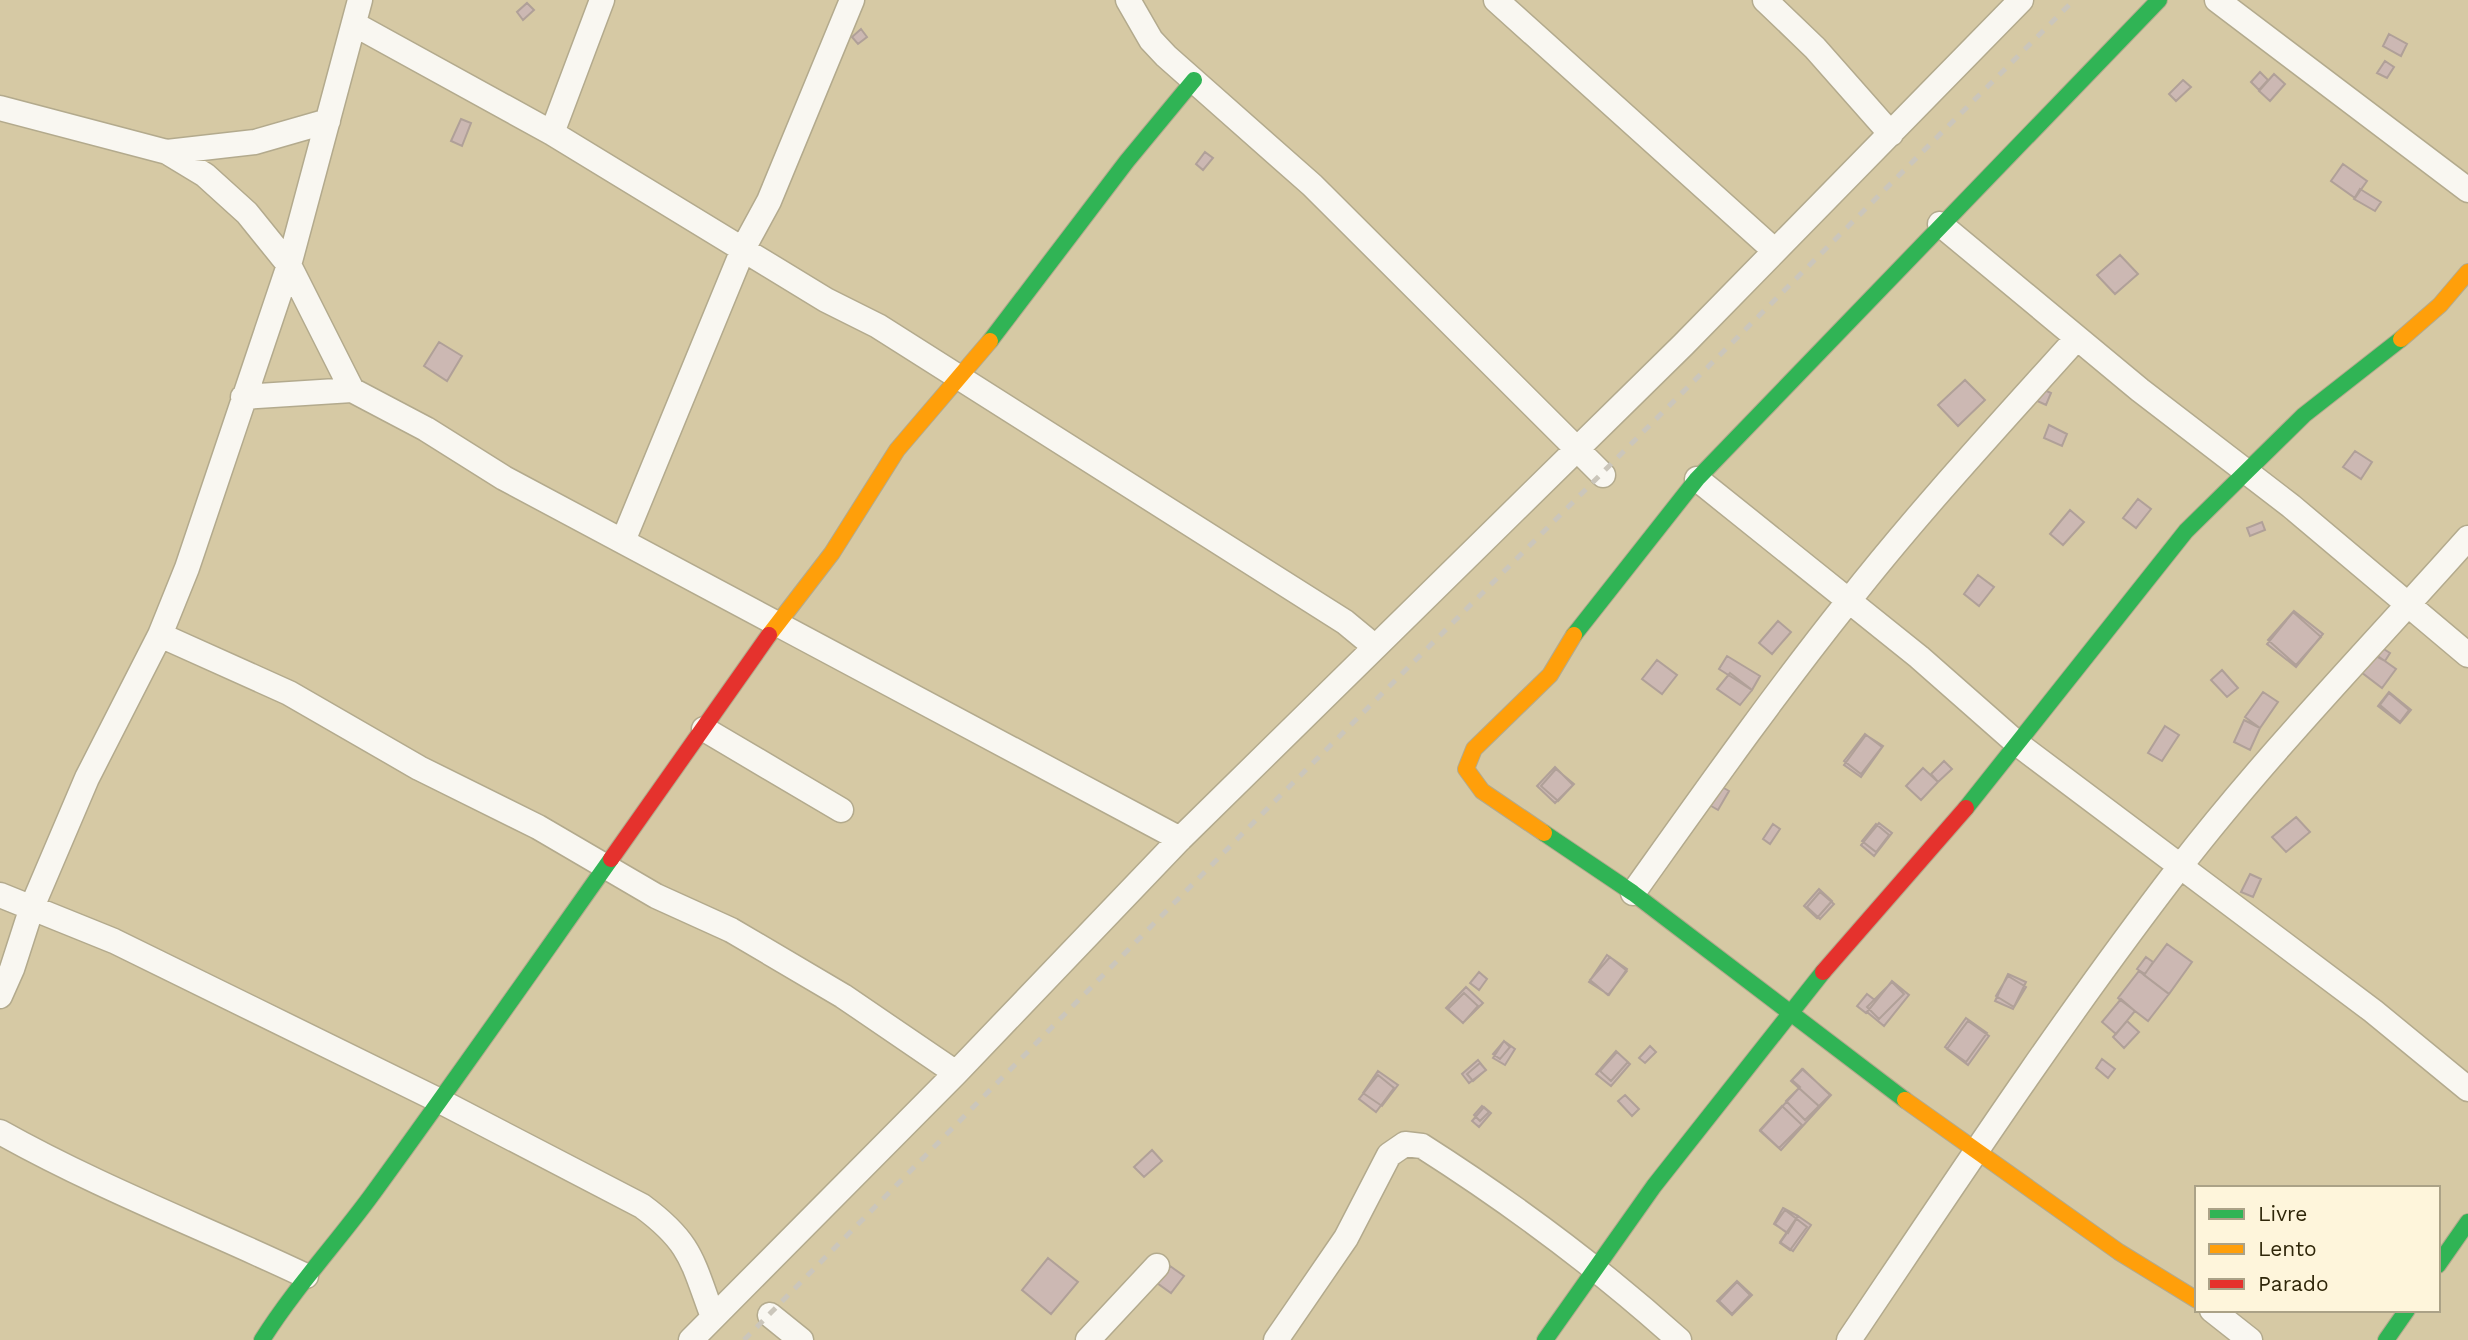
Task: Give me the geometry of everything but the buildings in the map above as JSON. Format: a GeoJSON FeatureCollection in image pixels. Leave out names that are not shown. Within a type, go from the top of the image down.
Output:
{"type":"FeatureCollection","features":[{"type":"Feature","properties":{"kind":"street"},"geometry":{"type":"LineString","coordinates":[[0,996],[12,969],[32,907],[88,778],[160,635],[187,568],[289,265],[360,0]]}},
{"type":"Feature","properties":{"kind":"street"},"geometry":{"type":"LineString","coordinates":[[552,133],[602,0]]}},
{"type":"Feature","properties":{"kind":"street"},"geometry":{"type":"LineString","coordinates":[[623,541],[744,247],[769,201],[852,0]]}},
{"type":"Feature","properties":{"kind":"street"},"geometry":{"type":"LineString","coordinates":[[1128,0],[1151,40],[1311,186],[1603,475]]}},
{"type":"Feature","properties":{"kind":"street"},"geometry":{"type":"LineString","coordinates":[[1496,0],[1775,251]]}},
{"type":"Feature","properties":{"kind":"street"},"geometry":{"type":"LineString","coordinates":[[1765,0],[1815,48],[1891,134]]}},
{"type":"Feature","properties":{"kind":"street"},"geometry":{"type":"LineString","coordinates":[[691,1340],[957,1073],[1180,839],[1576,450],[2021,0]]}},
{"type":"Feature","properties":{"kind":"street"},"geometry":{"type":"LineString","coordinates":[[2159,0],[2038,129],[1940,224],[1697,479],[1580,625],[1549,675],[1474,749],[1467,761],[1469,775],[1482,791],[1633,893],[1975,1152],[2119,1252],[2195,1299]]}},
{"type":"Feature","properties":{"kind":"street"},"geometry":{"type":"LineString","coordinates":[[2217,0],[2468,190]]}},
{"type":"Feature","properties":{"kind":"street"},"geometry":{"type":"LineString","coordinates":[[354,24],[552,133],[744,247],[826,300],[959,375],[1345,622],[1374,646]]}},
{"type":"Feature","properties":{"kind":"street"},"geometry":{"type":"LineString","coordinates":[[262,1340],[306,1276],[360,1211],[440,1101],[777,624],[832,553],[897,450],[1010,318],[1127,161],[1194,80]]}},
{"type":"Feature","properties":{"kind":"street"},"geometry":{"type":"LineString","coordinates":[[0,108],[167,152],[205,176],[247,213],[289,265],[352,390]]}},
{"type":"Feature","properties":{"kind":"street"},"geometry":{"type":"LineString","coordinates":[[167,152],[254,142],[328,121]]}},
{"type":"Feature","properties":{"kind":"street"},"geometry":{"type":"LineString","coordinates":[[1940,224],[2077,338],[2409,604],[2468,656]]}},
{"type":"Feature","properties":{"kind":"street"},"geometry":{"type":"LineString","coordinates":[[1545,1340],[1594,1267],[1791,1013],[1914,864],[2019,744],[2180,538],[2245,470],[2347,379],[2416,329],[2437,310],[2468,272]]}},
{"type":"Feature","properties":{"kind":"street"},"geometry":{"type":"LineString","coordinates":[[1633,893],[1747,733],[1848,601],[1941,489],[2077,338]]}},
{"type":"Feature","properties":{"kind":"street"},"geometry":{"type":"LineString","coordinates":[[243,397],[352,390],[426,429],[504,478],[1180,839]]}},
{"type":"Feature","properties":{"kind":"street"},"geometry":{"type":"LineString","coordinates":[[1697,479],[1919,657],[2019,744],[2392,1025],[2468,1089]]}},
{"type":"Feature","properties":{"kind":"street"},"geometry":{"type":"LineString","coordinates":[[1849,1340],[1975,1152],[2179,867],[2468,538]]}},
{"type":"Feature","properties":{"kind":"street"},"geometry":{"type":"LineString","coordinates":[[160,635],[289,693],[419,768],[538,827],[606,867],[787,962],[900,1032],[957,1073]]}},
{"type":"Feature","properties":{"kind":"street"},"geometry":{"type":"LineString","coordinates":[[705,729],[841,810]]}},
{"type":"Feature","properties":{"kind":"street"},"geometry":{"type":"LineString","coordinates":[[0,895],[114,941],[440,1101],[528,1149],[618,1192],[668,1225],[687,1246],[713,1317]]}},
{"type":"Feature","properties":{"kind":"street"},"geometry":{"type":"LineString","coordinates":[[0,1132],[53,1162],[201,1226],[306,1276]]}},
{"type":"Feature","properties":{"kind":"street"},"geometry":{"type":"LineString","coordinates":[[1276,1340],[1346,1238],[1390,1155],[1405,1144],[1422,1146],[1491,1190],[1594,1267],[1679,1340]]}},
{"type":"Feature","properties":{"kind":"street"},"geometry":{"type":"LineString","coordinates":[[2440,1262],[2468,1222]]}},
{"type":"Feature","properties":{"kind":"street"},"geometry":{"type":"LineString","coordinates":[[1088,1340],[1157,1266]]}},
{"type":"Feature","properties":{"kind":"street"},"geometry":{"type":"LineString","coordinates":[[2215,1312],[2250,1340]]}},
{"type":"Feature","properties":{"kind":"street"},"geometry":{"type":"LineString","coordinates":[[2386,1340],[2406,1312]]}},
{"type":"Feature","properties":{"kind":"street"},"geometry":{"type":"LineString","coordinates":[[770,1315],[801,1340]]}},
{"type":"Feature","properties":{"kind":"railway"},"geometry":{"type":"LineString","coordinates":[[744,1340],[1249,827],[2074,0]]}},
{"type":"Feature","properties":{"kind":"traffic: fast"},"geometry":{"type":"LineString","coordinates":[[1574,635],[1697,479],[2159,0]]}},
{"type":"Feature","properties":{"kind":"traffic: fast"},"geometry":{"type":"LineString","coordinates":[[990,341],[1127,161],[1194,80]]}},
{"type":"Feature","properties":{"kind":"traffic: fast"},"geometry":{"type":"LineString","coordinates":[[1966,808],[2186,531],[2304,415],[2401,339]]}},
{"type":"Feature","properties":{"kind":"traffic: fast"},"geometry":{"type":"LineString","coordinates":[[1544,833],[1633,893],[1905,1100]]}},
{"type":"Feature","properties":{"kind":"traffic: fast"},"geometry":{"type":"LineString","coordinates":[[262,1340],[287,1303],[401,1154],[611,859]]}},
{"type":"Feature","properties":{"kind":"traffic: fast"},"geometry":{"type":"LineString","coordinates":[[1545,1340],[1654,1186],[1823,972]]}},
{"type":"Feature","properties":{"kind":"traffic: fast"},"geometry":{"type":"LineString","coordinates":[[2440,1262],[2468,1222]]}},
{"type":"Feature","properties":{"kind":"traffic: fast"},"geometry":{"type":"LineString","coordinates":[[2386,1340],[2406,1312]]}},
{"type":"Feature","properties":{"kind":"traffic: slow"},"geometry":{"type":"LineString","coordinates":[[2401,339],[2440,305],[2468,272]]}},
{"type":"Feature","properties":{"kind":"traffic: slow"},"geometry":{"type":"LineString","coordinates":[[769,635],[832,553],[897,450],[990,341]]}},
{"type":"Feature","properties":{"kind":"traffic: slow"},"geometry":{"type":"LineString","coordinates":[[1544,833],[1482,791],[1466,769],[1474,749],[1550,675],[1574,635]]}},
{"type":"Feature","properties":{"kind":"traffic: slow"},"geometry":{"type":"LineString","coordinates":[[1905,1100],[2119,1252],[2195,1299]]}},
{"type":"Feature","properties":{"kind":"traffic: jam"},"geometry":{"type":"LineString","coordinates":[[611,859],[769,635]]}},
{"type":"Feature","properties":{"kind":"traffic: jam"},"geometry":{"type":"LineString","coordinates":[[1823,972],[1966,808]]}}]}
